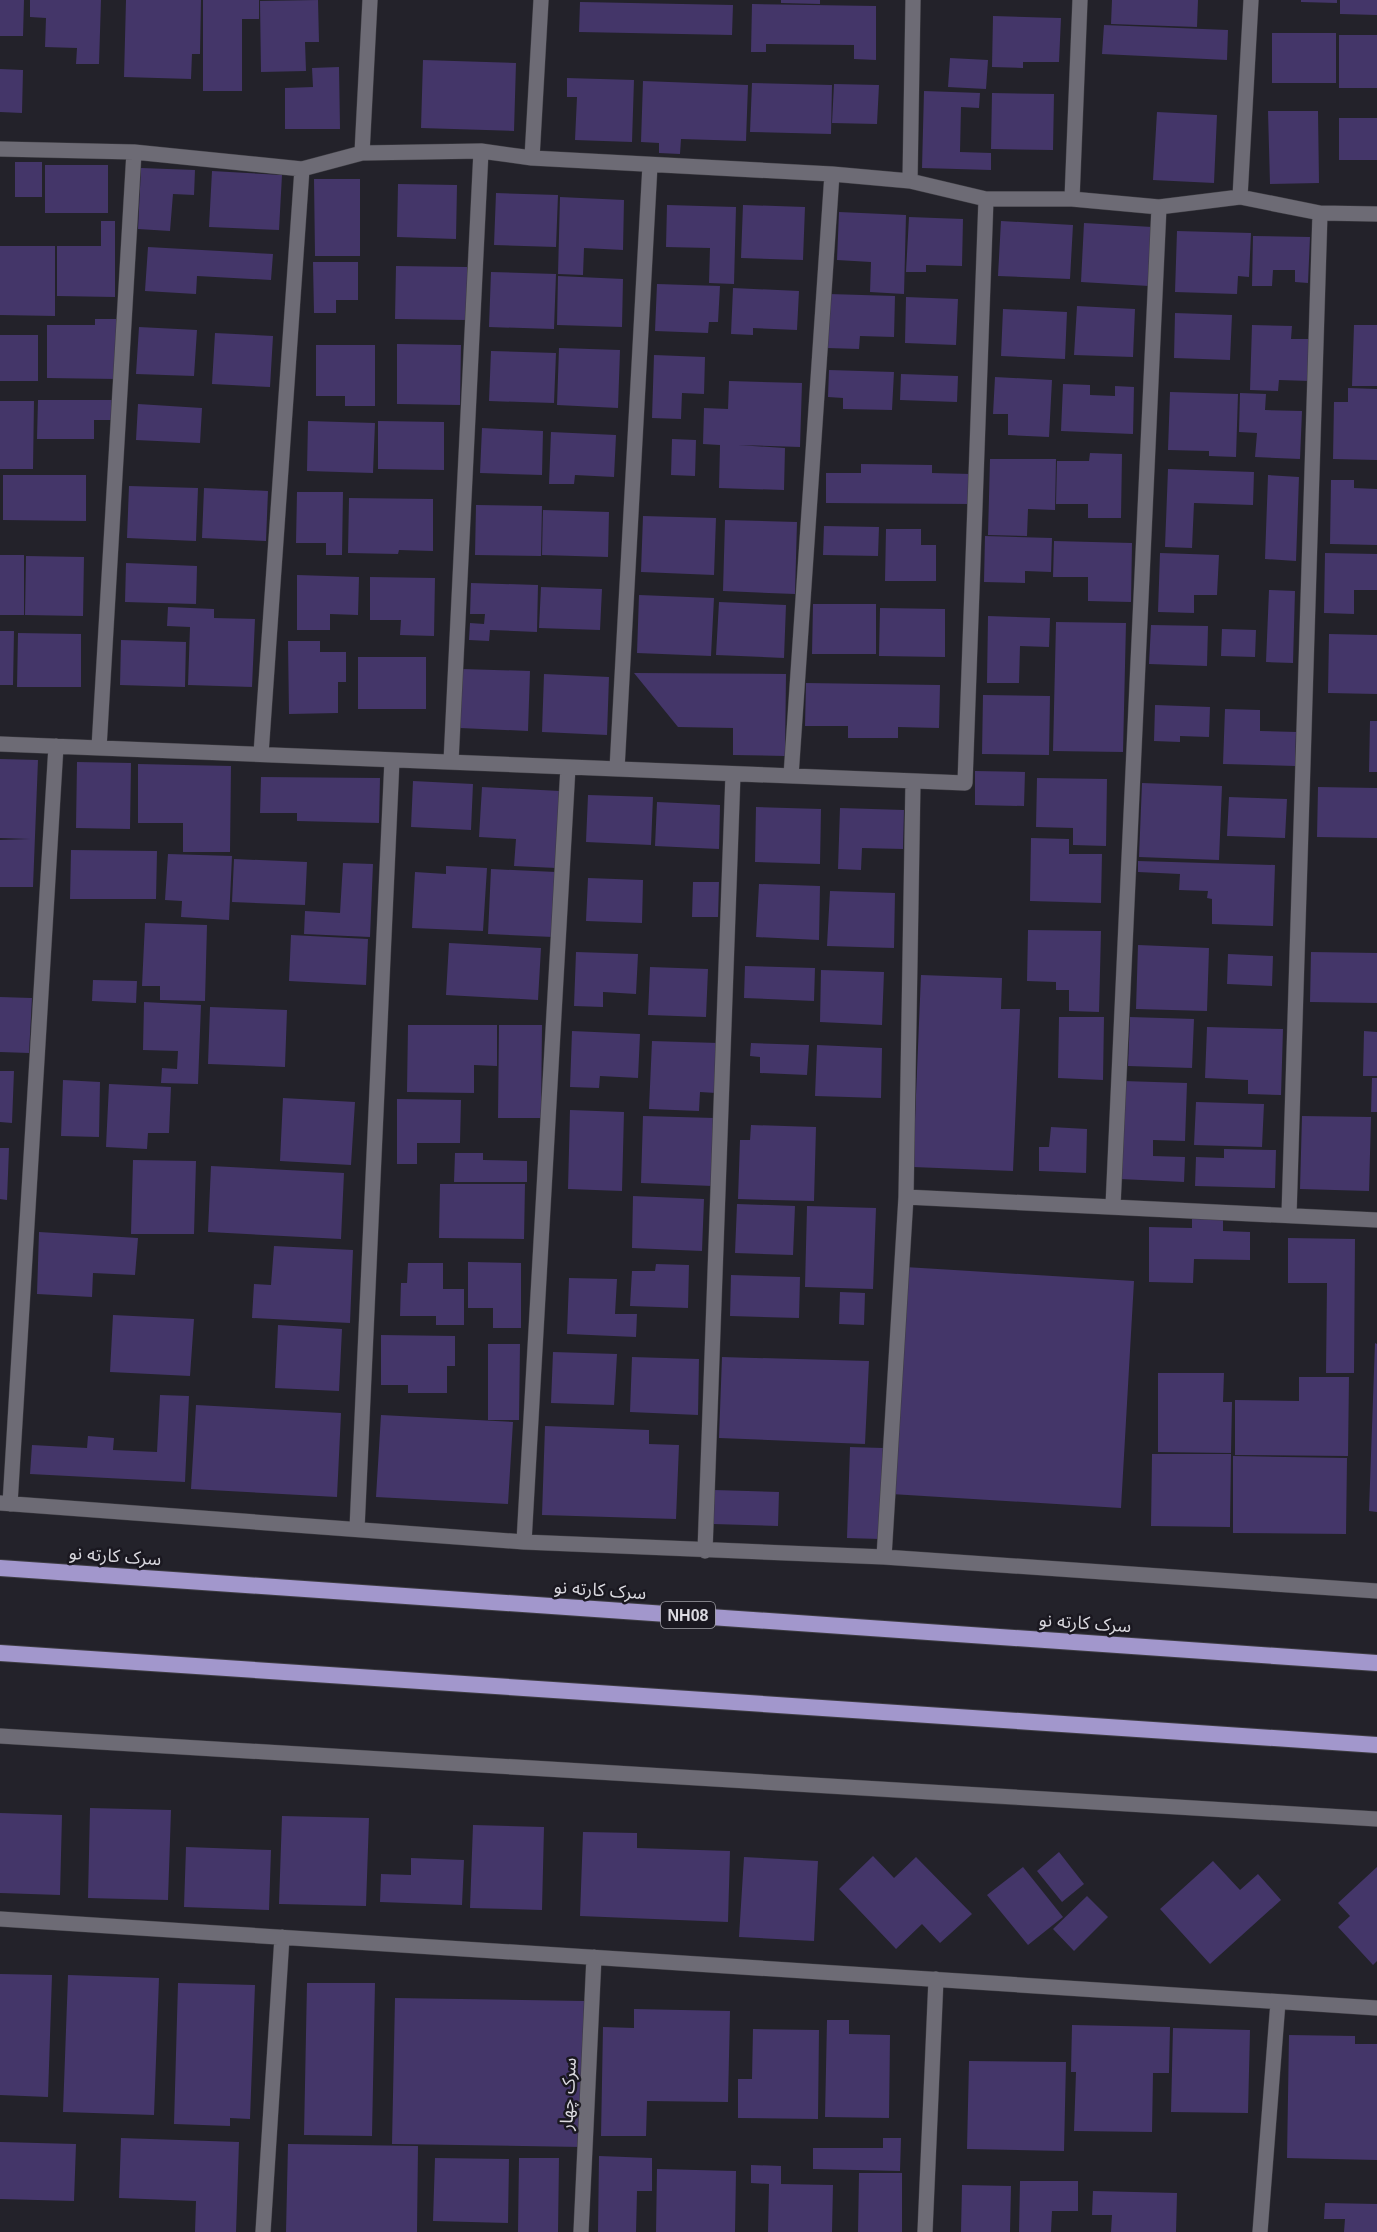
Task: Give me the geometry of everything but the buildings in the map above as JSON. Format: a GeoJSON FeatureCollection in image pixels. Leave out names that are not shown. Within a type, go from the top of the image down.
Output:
{"type":"FeatureCollection","features":[{"type":"Feature","properties":{"kind":"highway","name":"سرک کارته نو"},"geometry":{"type":"LineString","coordinates":[[0,1568],[1377,1663]]}},
{"type":"Feature","properties":{"kind":"highway"},"geometry":{"type":"LineString","coordinates":[[0,1653],[1377,1745]]}},
{"type":"Feature","properties":{"kind":"street"},"geometry":{"type":"LineString","coordinates":[[362,153],[370,0]]}},
{"type":"Feature","properties":{"kind":"street"},"geometry":{"type":"LineString","coordinates":[[532,158],[541,0]]}},
{"type":"Feature","properties":{"kind":"street"},"geometry":{"type":"LineString","coordinates":[[910,181],[913,0]]}},
{"type":"Feature","properties":{"kind":"street"},"geometry":{"type":"LineString","coordinates":[[1072,199],[1080,0]]}},
{"type":"Feature","properties":{"kind":"street"},"geometry":{"type":"LineString","coordinates":[[1240,196],[1251,0]]}},
{"type":"Feature","properties":{"kind":"street"},"geometry":{"type":"LineString","coordinates":[[0,149],[134,152],[302,169],[362,153],[481,151],[532,158],[832,174],[910,181],[986,199],[1072,199],[1159,207],[1240,196],[1320,213],[1377,214]]}},
{"type":"Feature","properties":{"kind":"street"},"geometry":{"type":"LineString","coordinates":[[451,762],[481,151]]}},
{"type":"Feature","properties":{"kind":"street"},"geometry":{"type":"LineString","coordinates":[[99,748],[134,152]]}},
{"type":"Feature","properties":{"kind":"street"},"geometry":{"type":"LineString","coordinates":[[616,769],[650,165]]}},
{"type":"Feature","properties":{"kind":"street"},"geometry":{"type":"LineString","coordinates":[[261,754],[302,169]]}},
{"type":"Feature","properties":{"kind":"street"},"geometry":{"type":"LineString","coordinates":[[791,776],[832,174]]}},
{"type":"Feature","properties":{"kind":"street"},"geometry":{"type":"LineString","coordinates":[[0,744],[965,783],[986,199]]}},
{"type":"Feature","properties":{"kind":"street"},"geometry":{"type":"LineString","coordinates":[[1113,1206],[1159,207]]}},
{"type":"Feature","properties":{"kind":"street"},"geometry":{"type":"LineString","coordinates":[[1289,1215],[1320,213]]}},
{"type":"Feature","properties":{"kind":"street"},"geometry":{"type":"LineString","coordinates":[[56,746],[5,1504],[524,1542],[884,1557],[1377,1591]]}},
{"type":"Feature","properties":{"kind":"street"},"geometry":{"type":"LineString","coordinates":[[357,1529],[392,760]]}},
{"type":"Feature","properties":{"kind":"street"},"geometry":{"type":"LineString","coordinates":[[524,1542],[568,767]]}},
{"type":"Feature","properties":{"kind":"street"},"geometry":{"type":"LineString","coordinates":[[705,1551],[733,774]]}},
{"type":"Feature","properties":{"kind":"street"},"geometry":{"type":"LineString","coordinates":[[884,1557],[906,1197],[913,781]]}},
{"type":"Feature","properties":{"kind":"street"},"geometry":{"type":"LineString","coordinates":[[906,1197],[1377,1220]]}},
{"type":"Feature","properties":{"kind":"street"},"geometry":{"type":"LineString","coordinates":[[0,1736],[1377,1819]]}},
{"type":"Feature","properties":{"kind":"street"},"geometry":{"type":"LineString","coordinates":[[0,1919],[1377,2008]]}},
{"type":"Feature","properties":{"kind":"street"},"geometry":{"type":"LineString","coordinates":[[263,2232],[282,1937]]}},
{"type":"Feature","properties":{"kind":"street","name":"سرک چهار"},"geometry":{"type":"LineString","coordinates":[[581,2232],[594,1957]]}},
{"type":"Feature","properties":{"kind":"street"},"geometry":{"type":"LineString","coordinates":[[926,2232],[936,1979]]}},
{"type":"Feature","properties":{"kind":"street"},"geometry":{"type":"LineString","coordinates":[[1260,2232],[1278,2002]]}}]}
